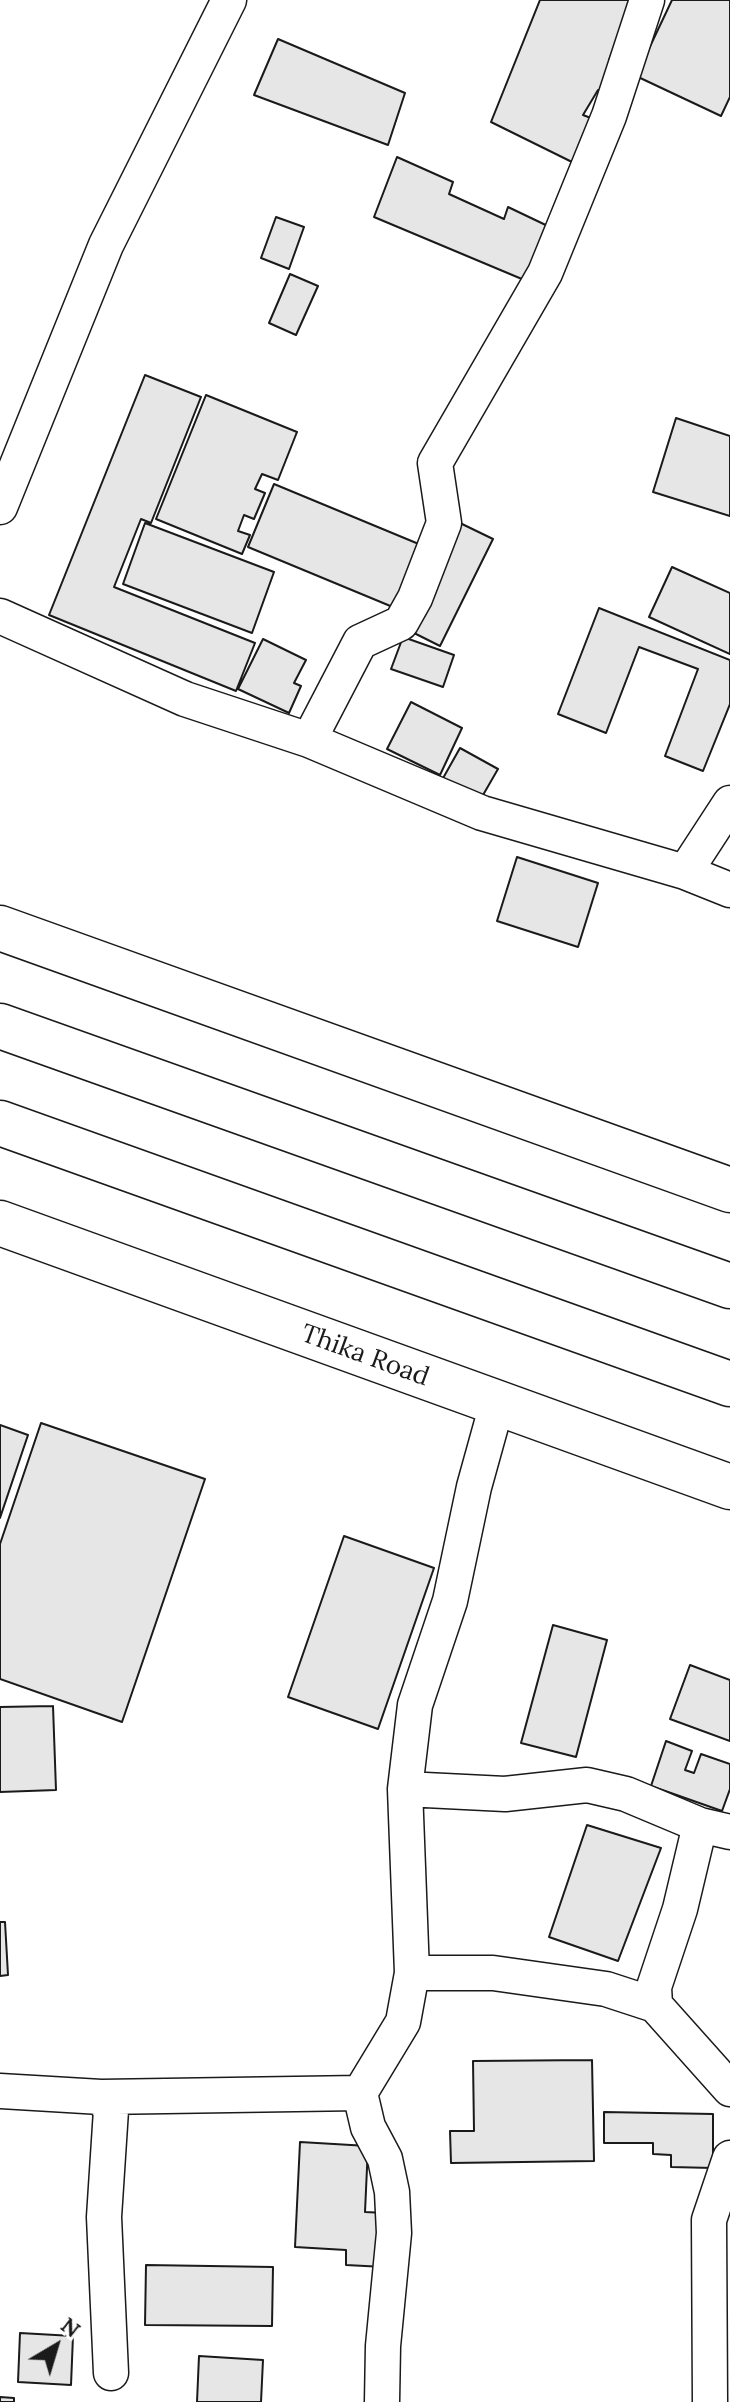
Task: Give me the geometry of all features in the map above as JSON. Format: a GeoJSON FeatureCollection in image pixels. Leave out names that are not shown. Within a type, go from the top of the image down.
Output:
{"type":"FeatureCollection","features":[{"type":"Feature","properties":{"kind":"main road"},"geometry":{"type":"LineString","coordinates":[[0,928],[730,1190]]}},
{"type":"Feature","properties":{"kind":"main road"},"geometry":{"type":"LineString","coordinates":[[0,1026],[730,1286]]}},
{"type":"Feature","properties":{"kind":"main road"},"geometry":{"type":"LineString","coordinates":[[0,1123],[730,1384]]}},
{"type":"Feature","properties":{"kind":"main road","name":"Thika Road"},"geometry":{"type":"LineString","coordinates":[[0,1223],[730,1487]]}},
{"type":"Feature","properties":{"kind":"street"},"geometry":{"type":"LineString","coordinates":[[0,507],[106,245],[229,0]]}},
{"type":"Feature","properties":{"kind":"street"},"geometry":{"type":"LineString","coordinates":[[309,740],[360,642],[401,623],[415,598],[444,523],[435,463],[545,273],[609,116],[647,0]]}},
{"type":"Feature","properties":{"kind":"street"},"geometry":{"type":"LineString","coordinates":[[0,616],[185,699],[309,740],[482,813],[685,872],[730,890]]}},
{"type":"Feature","properties":{"kind":"street"},"geometry":{"type":"LineString","coordinates":[[685,872],[730,803]]}},
{"type":"Feature","properties":{"kind":"street"},"geometry":{"type":"LineString","coordinates":[[382,2402],[383,2346],[394,2233],[392,2192],[385,2159],[368,2127],[360,2093],[403,2022],[412,1973],[405,1789],[415,1705],[450,1601],[474,1487],[497,1404]]}},
{"type":"Feature","properties":{"kind":"street"},"geometry":{"type":"LineString","coordinates":[[405,1789],[505,1794],[555,1786],[587,1785],[626,1794],[715,1829],[680,1909],[654,1987],[655,2005]]}},
{"type":"Feature","properties":{"kind":"street"},"geometry":{"type":"LineString","coordinates":[[412,1973],[493,1973],[606,1989],[655,2005],[730,2089]]}},
{"type":"Feature","properties":{"kind":"street"},"geometry":{"type":"LineString","coordinates":[[0,2091],[101,2097],[360,2093]]}},
{"type":"Feature","properties":{"kind":"street"},"geometry":{"type":"LineString","coordinates":[[101,2097],[111,2110],[104,2217],[111,2373]]}},
{"type":"Feature","properties":{"kind":"street"},"geometry":{"type":"LineString","coordinates":[[710,2402],[709,2220],[728,2172],[730,2158]]}},
{"type":"Feature","properties":{"kind":"building"},"geometry":{"type":"Polygon","coordinates":[[[540,0],[633,0],[609,60],[618,66],[606,93],[598,90],[583,115],[596,120],[572,162],[491,122],[540,0]]]}},
{"type":"Feature","properties":{"kind":"building"},"geometry":{"type":"Polygon","coordinates":[[[672,0],[730,0],[730,97],[721,116],[636,76],[672,0]]]}},
{"type":"Feature","properties":{"kind":"building"},"geometry":{"type":"Polygon","coordinates":[[[278,39],[405,93],[388,145],[254,95],[278,39]]]}},
{"type":"Feature","properties":{"kind":"building"},"geometry":{"type":"Polygon","coordinates":[[[397,157],[453,182],[449,194],[504,219],[508,207],[552,228],[529,282],[374,217],[397,157]]]}},
{"type":"Feature","properties":{"kind":"building"},"geometry":{"type":"Polygon","coordinates":[[[276,217],[304,227],[289,269],[261,258],[276,217]]]}},
{"type":"Feature","properties":{"kind":"building"},"geometry":{"type":"Polygon","coordinates":[[[290,274],[318,286],[296,335],[269,323],[290,274]]]}},
{"type":"Feature","properties":{"kind":"building"},"geometry":{"type":"Polygon","coordinates":[[[145,375],[201,397],[151,523],[141,519],[114,587],[255,643],[236,691],[49,615],[145,375]]]}},
{"type":"Feature","properties":{"kind":"building"},"geometry":{"type":"Polygon","coordinates":[[[206,395],[297,432],[278,480],[262,474],[255,489],[265,493],[254,519],[244,515],[238,531],[250,535],[242,554],[156,519],[206,395]]]}},
{"type":"Feature","properties":{"kind":"building"},"geometry":{"type":"Polygon","coordinates":[[[676,418],[730,436],[730,516],[653,492],[676,418]]]}},
{"type":"Feature","properties":{"kind":"building"},"geometry":{"type":"Polygon","coordinates":[[[274,484],[426,547],[400,610],[248,547],[274,484]]]}},
{"type":"Feature","properties":{"kind":"building"},"geometry":{"type":"Polygon","coordinates":[[[145,523],[274,572],[252,633],[123,584],[145,523]]]}},
{"type":"Feature","properties":{"kind":"building"},"geometry":{"type":"Polygon","coordinates":[[[460,523],[493,539],[440,646],[408,630],[460,523]]]}},
{"type":"Feature","properties":{"kind":"building"},"geometry":{"type":"Polygon","coordinates":[[[672,567],[730,593],[730,654],[649,617],[672,567]]]}},
{"type":"Feature","properties":{"kind":"building"},"geometry":{"type":"Polygon","coordinates":[[[599,608],[730,660],[730,704],[703,771],[665,756],[698,669],[639,647],[606,733],[558,714],[599,608]]]}},
{"type":"Feature","properties":{"kind":"building"},"geometry":{"type":"Polygon","coordinates":[[[403,637],[454,655],[443,687],[391,669],[403,637]]]}},
{"type":"Feature","properties":{"kind":"building"},"geometry":{"type":"Polygon","coordinates":[[[263,639],[306,660],[294,683],[301,686],[289,713],[238,689],[263,639]]]}},
{"type":"Feature","properties":{"kind":"building"},"geometry":{"type":"Polygon","coordinates":[[[411,702],[462,728],[440,775],[387,749],[411,702]]]}},
{"type":"Feature","properties":{"kind":"building"},"geometry":{"type":"Polygon","coordinates":[[[460,748],[498,769],[479,802],[442,780],[460,748]]]}},
{"type":"Feature","properties":{"kind":"building"},"geometry":{"type":"Polygon","coordinates":[[[517,857],[598,883],[578,947],[497,921],[517,857]]]}},
{"type":"Feature","properties":{"kind":"building"},"geometry":{"type":"Polygon","coordinates":[[[41,1423],[205,1479],[122,1722],[0,1679],[0,1544],[41,1423]]]}},
{"type":"Feature","properties":{"kind":"building"},"geometry":{"type":"Polygon","coordinates":[[[0,1425],[28,1435],[0,1518],[0,1425]]]}},
{"type":"Feature","properties":{"kind":"building"},"geometry":{"type":"Polygon","coordinates":[[[344,1536],[434,1568],[378,1729],[288,1697],[344,1536]]]}},
{"type":"Feature","properties":{"kind":"building"},"geometry":{"type":"Polygon","coordinates":[[[553,1625],[607,1640],[576,1757],[521,1743],[553,1625]]]}},
{"type":"Feature","properties":{"kind":"building"},"geometry":{"type":"Polygon","coordinates":[[[690,1665],[730,1680],[730,1741],[670,1719],[690,1665]]]}},
{"type":"Feature","properties":{"kind":"building"},"geometry":{"type":"Polygon","coordinates":[[[53,1706],[56,1790],[0,1792],[0,1707],[53,1706]]]}},
{"type":"Feature","properties":{"kind":"building"},"geometry":{"type":"Polygon","coordinates":[[[666,1741],[692,1751],[685,1770],[694,1773],[701,1754],[730,1764],[730,1789],[722,1811],[651,1786],[666,1741]]]}},
{"type":"Feature","properties":{"kind":"building"},"geometry":{"type":"Polygon","coordinates":[[[587,1825],[661,1848],[618,1961],[549,1937],[587,1825]]]}},
{"type":"Feature","properties":{"kind":"building"},"geometry":{"type":"Polygon","coordinates":[[[0,1922],[5,1922],[8,1975],[0,1976],[0,1922]]]}},
{"type":"Feature","properties":{"kind":"building"},"geometry":{"type":"Polygon","coordinates":[[[592,2060],[594,2161],[451,2163],[450,2131],[474,2131],[473,2061],[592,2060]]]}},
{"type":"Feature","properties":{"kind":"building"},"geometry":{"type":"Polygon","coordinates":[[[604,2112],[713,2114],[713,2168],[671,2167],[671,2155],[653,2154],[653,2143],[604,2143],[604,2112]]]}},
{"type":"Feature","properties":{"kind":"building"},"geometry":{"type":"Polygon","coordinates":[[[300,2142],[368,2146],[365,2212],[386,2213],[384,2267],[346,2265],[346,2250],[295,2247],[300,2142]]]}},
{"type":"Feature","properties":{"kind":"building"},"geometry":{"type":"Polygon","coordinates":[[[146,2265],[273,2267],[272,2326],[145,2325],[146,2265]]]}},
{"type":"Feature","properties":{"kind":"building"},"geometry":{"type":"Polygon","coordinates":[[[20,2333],[73,2336],[71,2385],[18,2382],[20,2333]]]}},
{"type":"Feature","properties":{"kind":"building"},"geometry":{"type":"Polygon","coordinates":[[[199,2356],[263,2360],[261,2402],[197,2402],[199,2356]]]}},
{"type":"Feature","properties":{"kind":"building"},"geometry":{"type":"Polygon","coordinates":[[[0,2397],[14,2398],[14,2402],[0,2402],[0,2397]]]}}]}
